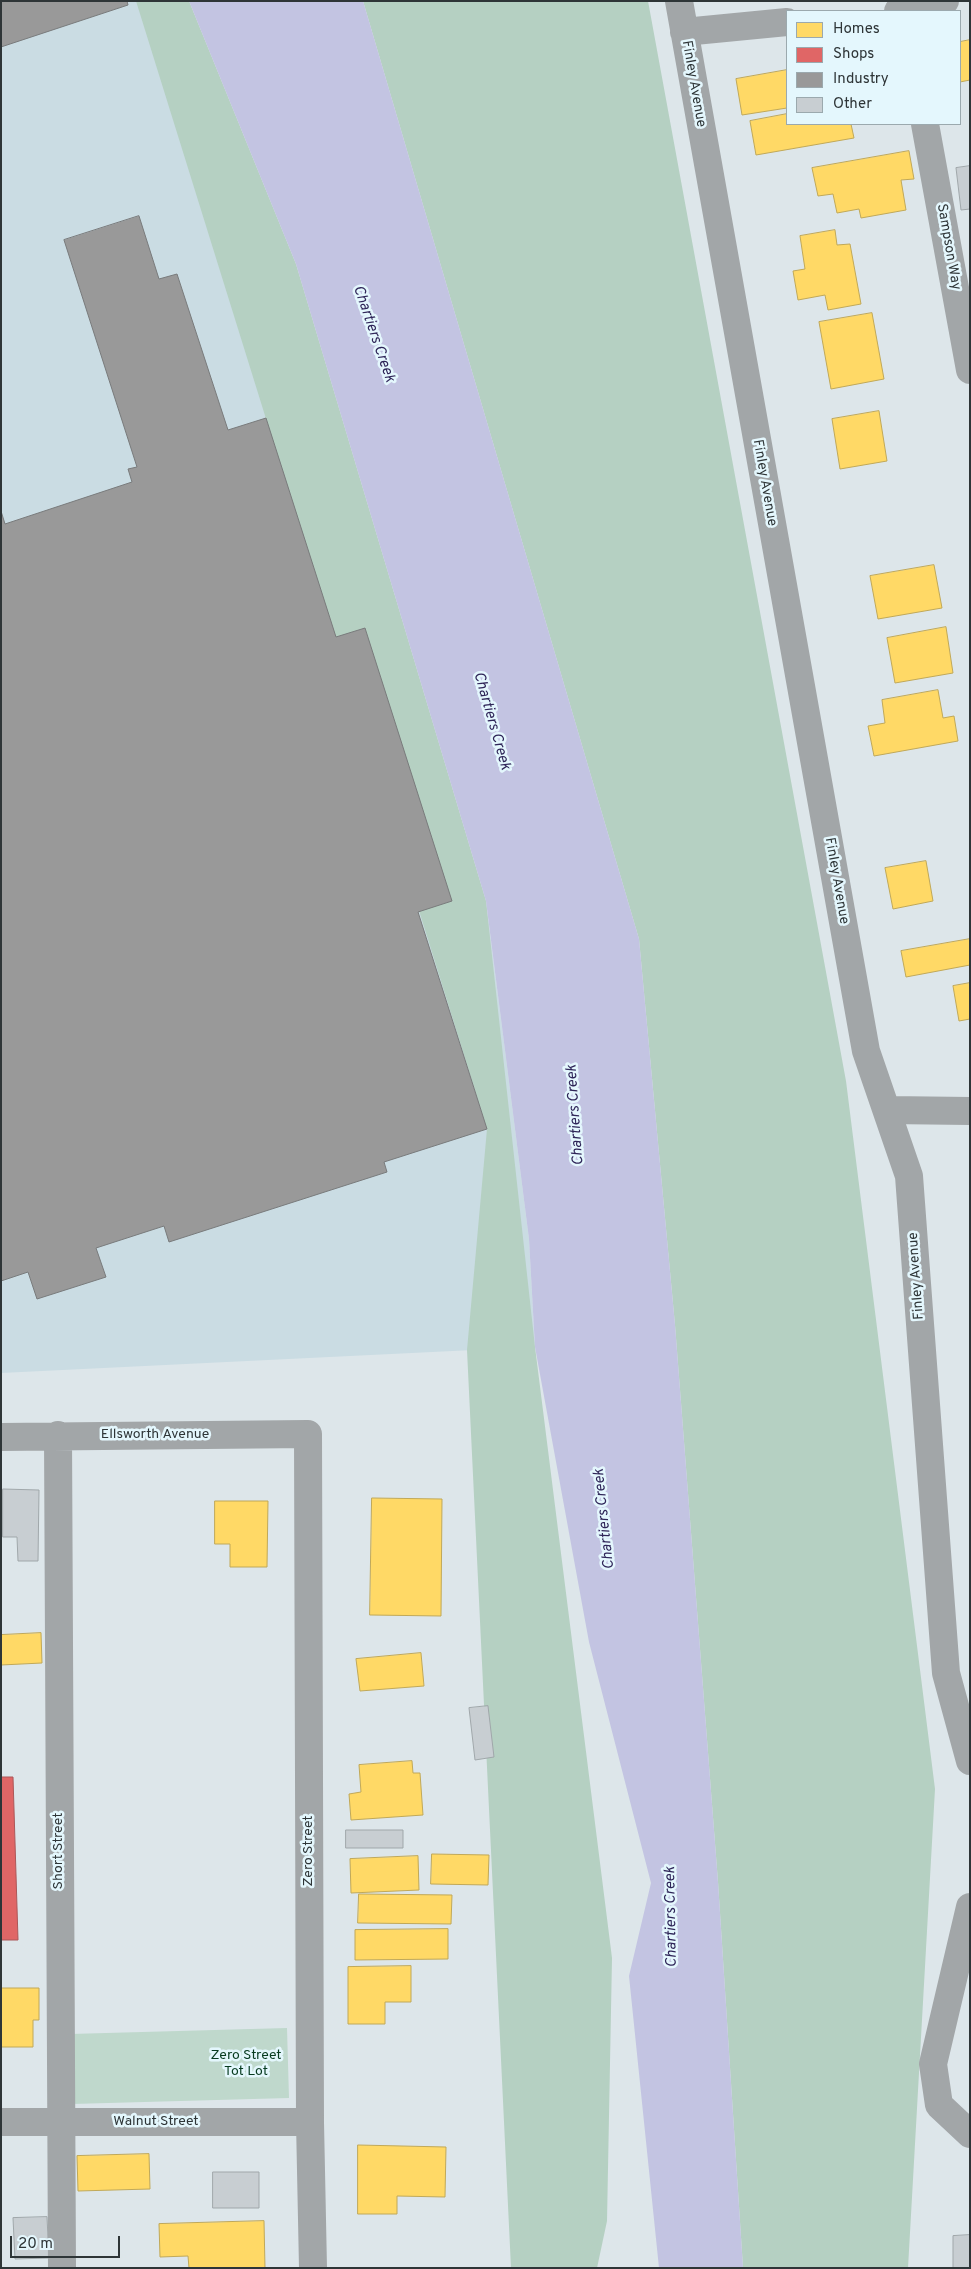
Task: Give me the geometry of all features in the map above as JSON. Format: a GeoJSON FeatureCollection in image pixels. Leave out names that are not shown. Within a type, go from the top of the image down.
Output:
{"type":"FeatureCollection","features":[{"type":"Feature","properties":{"kind":"street","name":"Finley Avenue"},"geometry":{"type":"LineString","coordinates":[[679,1],[866,1051],[888,1110],[909,1176],[946,1673],[970,1761]]}},
{"type":"Feature","properties":{"kind":"street"},"geometry":{"type":"LineString","coordinates":[[909,10],[945,1]]}},
{"type":"Feature","properties":{"kind":"street"},"geometry":{"type":"LineString","coordinates":[[684,32],[786,22]]}},
{"type":"Feature","properties":{"kind":"street","name":"Sampson Way"},"geometry":{"type":"LineString","coordinates":[[925,125],[970,370]]}},
{"type":"Feature","properties":{"kind":"street"},"geometry":{"type":"LineString","coordinates":[[888,1110],[970,1111]]}},
{"type":"Feature","properties":{"kind":"street","name":"Ellsworth Avenue"},"geometry":{"type":"LineString","coordinates":[[1,1437],[308,1434]]}},
{"type":"Feature","properties":{"kind":"street","name":"Zero Street"},"geometry":{"type":"LineString","coordinates":[[308,1434],[310,2122],[313,2268]]}},
{"type":"Feature","properties":{"kind":"street","name":"Short Street"},"geometry":{"type":"LineString","coordinates":[[58,1435],[62,2268]]}},
{"type":"Feature","properties":{"kind":"street"},"geometry":{"type":"LineString","coordinates":[[970,1907],[933,2064],[939,2105],[970,2134]]}},
{"type":"Feature","properties":{"kind":"street","name":"Walnut Street"},"geometry":{"type":"LineString","coordinates":[[1,2122],[310,2122]]}},
{"type":"Feature","properties":{"kind":"shaded area"},"geometry":{"type":"Polygon","coordinates":[[[1,1],[189,1],[486,901],[529,1239],[535,1347],[1,1373],[1,1]]]}},
{"type":"Feature","properties":{"kind":"green space"},"geometry":{"type":"Polygon","coordinates":[[[136,1],[189,1],[296,264],[486,901],[535,1347],[612,1958],[607,2221],[597,2268],[511,2268],[467,1350],[487,1129],[136,1]]]}},
{"type":"Feature","properties":{"kind":"green space"},"geometry":{"type":"Polygon","coordinates":[[[363,1],[648,1],[846,1081],[935,1789],[908,2268],[743,2268],[718,1882],[675,1325],[639,939],[363,1]]]}},
{"type":"Feature","properties":{"kind":"green space","name":"Zero Street Tot Lot"},"geometry":{"type":"Polygon","coordinates":[[[287,2028],[289,2098],[72,2104],[70,2034],[287,2028]]]}},
{"type":"Feature","properties":{"kind":"water","name":"Chartiers Creek"},"geometry":{"type":"Polygon","coordinates":[[[189,1],[363,1],[639,939],[675,1325],[718,1882],[743,2268],[659,2268],[629,1976],[651,1883],[589,1642],[535,1347],[529,1239],[486,901],[296,264],[189,1]]]}},
{"type":"Feature","properties":{"kind":"building: Homes"},"geometry":{"type":"Polygon","coordinates":[[[970,40],[970,80],[961,82],[961,42],[970,40]]]}},
{"type":"Feature","properties":{"kind":"building: Homes"},"geometry":{"type":"Polygon","coordinates":[[[786,70],[786,108],[742,115],[736,79],[786,70]]]}},
{"type":"Feature","properties":{"kind":"building: Homes"},"geometry":{"type":"Polygon","coordinates":[[[786,114],[786,125],[851,125],[854,138],[756,155],[750,121],[786,114]]]}},
{"type":"Feature","properties":{"kind":"building: Homes"},"geometry":{"type":"Polygon","coordinates":[[[909,151],[914,179],[901,180],[906,210],[861,218],[859,209],[837,213],[833,194],[818,196],[812,168],[909,151]]]}},
{"type":"Feature","properties":{"kind":"building: Homes"},"geometry":{"type":"Polygon","coordinates":[[[835,230],[837,245],[850,244],[861,304],[828,310],[825,295],[798,300],[793,271],[805,269],[800,236],[835,230]]]}},
{"type":"Feature","properties":{"kind":"building: Homes"},"geometry":{"type":"Polygon","coordinates":[[[872,313],[884,379],[831,389],[819,322],[872,313]]]}},
{"type":"Feature","properties":{"kind":"building: Homes"},"geometry":{"type":"Polygon","coordinates":[[[879,411],[887,461],[840,469],[832,419],[879,411]]]}},
{"type":"Feature","properties":{"kind":"building: Homes"},"geometry":{"type":"Polygon","coordinates":[[[934,565],[942,608],[878,619],[870,576],[934,565]]]}},
{"type":"Feature","properties":{"kind":"building: Homes"},"geometry":{"type":"Polygon","coordinates":[[[946,627],[953,673],[895,683],[887,638],[946,627]]]}},
{"type":"Feature","properties":{"kind":"building: Homes"},"geometry":{"type":"Polygon","coordinates":[[[938,690],[943,718],[954,716],[958,741],[874,756],[868,726],[885,723],[882,700],[938,690]]]}},
{"type":"Feature","properties":{"kind":"building: Homes"},"geometry":{"type":"Polygon","coordinates":[[[926,861],[933,901],[893,909],[885,868],[926,861]]]}},
{"type":"Feature","properties":{"kind":"building: Homes"},"geometry":{"type":"Polygon","coordinates":[[[970,939],[970,965],[906,977],[901,951],[970,939]]]}},
{"type":"Feature","properties":{"kind":"building: Homes"},"geometry":{"type":"Polygon","coordinates":[[[970,983],[970,1019],[959,1021],[953,986],[970,983]]]}},
{"type":"Feature","properties":{"kind":"building: Homes"},"geometry":{"type":"Polygon","coordinates":[[[372,1498],[442,1499],[441,1616],[370,1615],[372,1498]]]}},
{"type":"Feature","properties":{"kind":"building: Homes"},"geometry":{"type":"Polygon","coordinates":[[[215,1501],[268,1501],[267,1567],[230,1567],[230,1544],[215,1544],[215,1501]]]}},
{"type":"Feature","properties":{"kind":"building: Homes"},"geometry":{"type":"Polygon","coordinates":[[[41,1633],[42,1663],[1,1665],[1,1635],[41,1633]]]}},
{"type":"Feature","properties":{"kind":"building: Homes"},"geometry":{"type":"Polygon","coordinates":[[[421,1653],[424,1686],[360,1691],[356,1659],[421,1653]]]}},
{"type":"Feature","properties":{"kind":"building: Homes"},"geometry":{"type":"Polygon","coordinates":[[[412,1761],[413,1773],[420,1773],[423,1815],[351,1820],[349,1794],[361,1792],[359,1765],[412,1761]]]}},
{"type":"Feature","properties":{"kind":"building: Homes"},"geometry":{"type":"Polygon","coordinates":[[[432,1854],[489,1855],[488,1885],[431,1884],[432,1854]]]}},
{"type":"Feature","properties":{"kind":"building: Homes"},"geometry":{"type":"Polygon","coordinates":[[[418,1856],[419,1890],[351,1893],[350,1859],[418,1856]]]}},
{"type":"Feature","properties":{"kind":"building: Homes"},"geometry":{"type":"Polygon","coordinates":[[[359,1894],[452,1895],[451,1924],[358,1923],[359,1894]]]}},
{"type":"Feature","properties":{"kind":"building: Homes"},"geometry":{"type":"Polygon","coordinates":[[[448,1929],[448,1959],[355,1960],[355,1930],[448,1929]]]}},
{"type":"Feature","properties":{"kind":"building: Homes"},"geometry":{"type":"Polygon","coordinates":[[[411,1966],[411,2002],[385,2002],[385,2024],[348,2024],[348,1967],[411,1966]]]}},
{"type":"Feature","properties":{"kind":"building: Homes"},"geometry":{"type":"Polygon","coordinates":[[[1,1988],[39,1988],[39,2020],[33,2020],[33,2047],[1,2047],[1,1988]]]}},
{"type":"Feature","properties":{"kind":"building: Homes"},"geometry":{"type":"Polygon","coordinates":[[[358,2145],[446,2147],[445,2197],[397,2196],[397,2214],[358,2214],[358,2145]]]}},
{"type":"Feature","properties":{"kind":"building: Homes"},"geometry":{"type":"Polygon","coordinates":[[[149,2154],[150,2189],[78,2191],[77,2156],[149,2154]]]}},
{"type":"Feature","properties":{"kind":"building: Homes"},"geometry":{"type":"Polygon","coordinates":[[[264,2221],[265,2268],[189,2268],[188,2256],[160,2257],[159,2224],[264,2221]]]}},
{"type":"Feature","properties":{"kind":"building: Shops"},"geometry":{"type":"Polygon","coordinates":[[[1,1777],[13,1777],[18,1940],[1,1940],[1,1777]]]}},
{"type":"Feature","properties":{"kind":"building: Industry"},"geometry":{"type":"Polygon","coordinates":[[[1,1],[127,1],[128,5],[1,47],[1,1]]]}},
{"type":"Feature","properties":{"kind":"building: Industry"},"geometry":{"type":"Polygon","coordinates":[[[139,216],[159,279],[177,274],[228,430],[266,418],[336,637],[365,628],[452,901],[418,912],[487,1129],[384,1162],[387,1172],[169,1242],[164,1226],[96,1248],[106,1277],[37,1299],[28,1272],[1,1281],[1,511],[5,524],[132,482],[128,469],[137,467],[64,240],[139,216]]]}},
{"type":"Feature","properties":{"kind":"building: Other"},"geometry":{"type":"Polygon","coordinates":[[[970,166],[970,209],[961,210],[956,168],[970,166]]]}},
{"type":"Feature","properties":{"kind":"building: Other"},"geometry":{"type":"Polygon","coordinates":[[[3,1489],[39,1490],[38,1561],[18,1561],[17,1537],[3,1537],[3,1489]]]}},
{"type":"Feature","properties":{"kind":"building: Other"},"geometry":{"type":"Polygon","coordinates":[[[488,1706],[494,1757],[475,1760],[469,1708],[488,1706]]]}},
{"type":"Feature","properties":{"kind":"building: Other"},"geometry":{"type":"Polygon","coordinates":[[[346,1830],[403,1830],[403,1848],[346,1848],[346,1830]]]}},
{"type":"Feature","properties":{"kind":"building: Other"},"geometry":{"type":"Polygon","coordinates":[[[213,2172],[259,2172],[259,2208],[213,2208],[213,2172]]]}},
{"type":"Feature","properties":{"kind":"building: Other"},"geometry":{"type":"Polygon","coordinates":[[[47,2217],[49,2258],[15,2259],[13,2218],[47,2217]]]}},
{"type":"Feature","properties":{"kind":"building: Other"},"geometry":{"type":"Polygon","coordinates":[[[970,2235],[970,2268],[953,2268],[953,2236],[970,2235]]]}}]}
